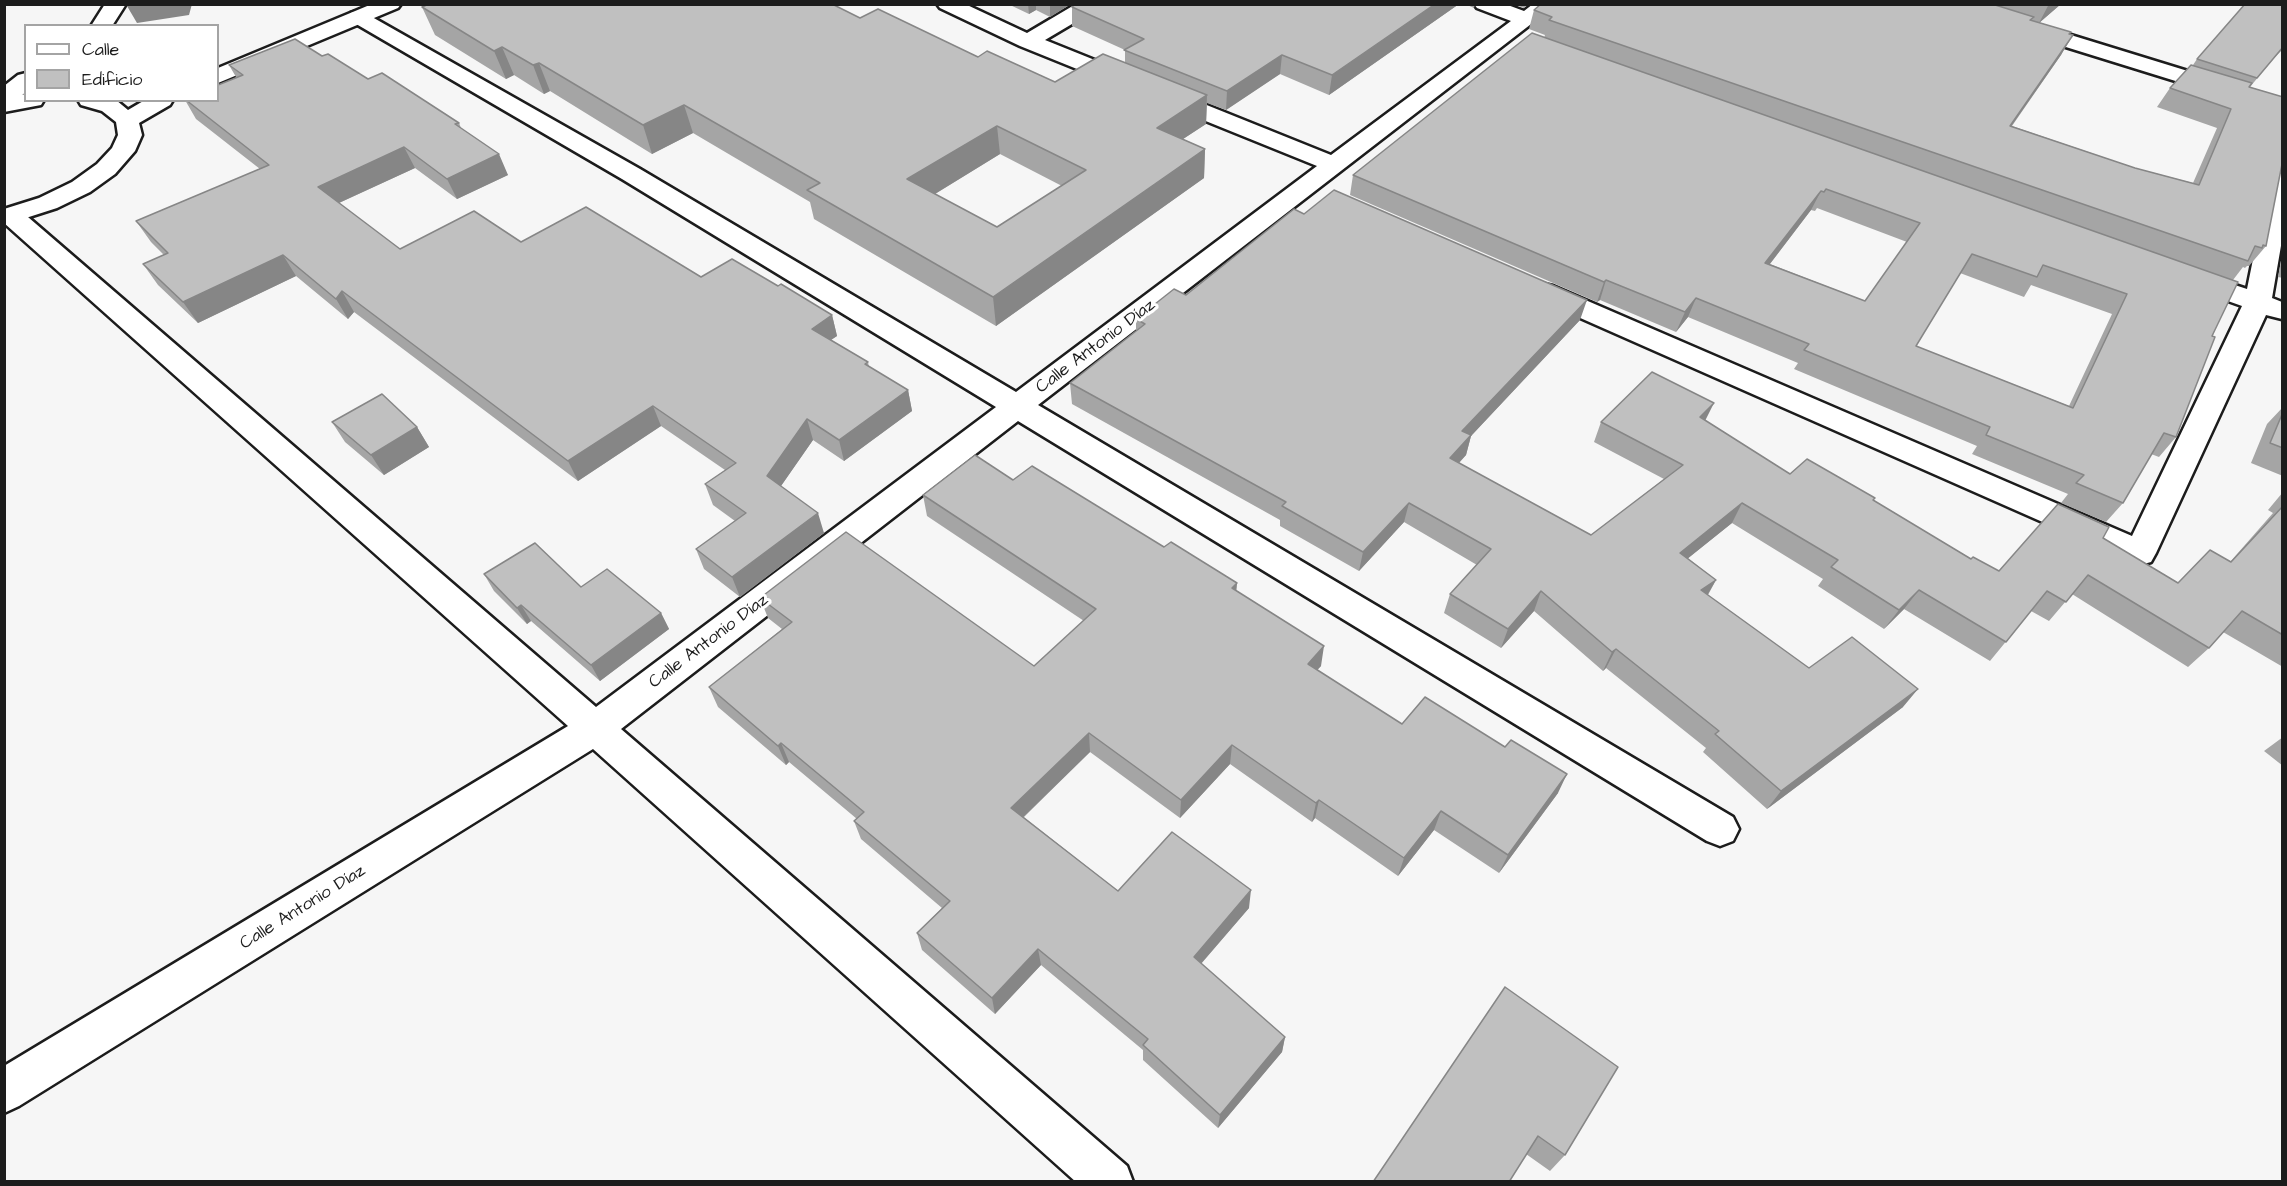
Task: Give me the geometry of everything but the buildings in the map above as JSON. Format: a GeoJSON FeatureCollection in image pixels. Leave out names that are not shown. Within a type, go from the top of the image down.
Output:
{"type":"FeatureCollection","features":[{"type":"Feature","properties":{"kind":"street"},"geometry":{"type":"LineString","coordinates":[[103,24],[116,4]]}},
{"type":"Feature","properties":{"kind":"street"},"geometry":{"type":"LineString","coordinates":[[219,55],[352,11],[391,4]]}},
{"type":"Feature","properties":{"kind":"street"},"geometry":{"type":"LineString","coordinates":[[947,4],[1028,41],[1334,164]]}},
{"type":"Feature","properties":{"kind":"street"},"geometry":{"type":"LineString","coordinates":[[1028,41],[1092,4]]}},
{"type":"Feature","properties":{"kind":"street"},"geometry":{"type":"LineString","coordinates":[[1484,4],[1527,25]]}},
{"type":"Feature","properties":{"kind":"street"},"geometry":{"type":"LineString","coordinates":[[1947,4],[2283,108]]}},
{"type":"Feature","properties":{"kind":"street"},"geometry":{"type":"LineString","coordinates":[[219,76],[352,11]]}},
{"type":"Feature","properties":{"kind":"street"},"geometry":{"type":"LineString","coordinates":[[352,11],[631,174],[1720,829]]}},
{"type":"Feature","properties":{"kind":"street","name":"Calle Antonio Díaz"},"geometry":{"type":"LineString","coordinates":[[4,1091],[594,729],[1018,406],[1316,192],[1334,164],[1527,25]]}},
{"type":"Feature","properties":{"kind":"street"},"geometry":{"type":"LineString","coordinates":[[4,98],[24,82]]}},
{"type":"Feature","properties":{"kind":"street"},"geometry":{"type":"LineString","coordinates":[[4,105],[24,102]]}},
{"type":"Feature","properties":{"kind":"street"},"geometry":{"type":"LineString","coordinates":[[98,102],[115,109],[127,120],[130,135],[127,143],[106,169],[65,195],[8,217],[1111,1182]]}},
{"type":"Feature","properties":{"kind":"street"},"geometry":{"type":"LineString","coordinates":[[127,120],[158,102]]}},
{"type":"Feature","properties":{"kind":"street"},"geometry":{"type":"LineString","coordinates":[[1525,284],[2140,553],[2270,306],[2283,175]]}},
{"type":"Feature","properties":{"kind":"street"},"geometry":{"type":"LineString","coordinates":[[2169,270],[2270,306]]}}]}
